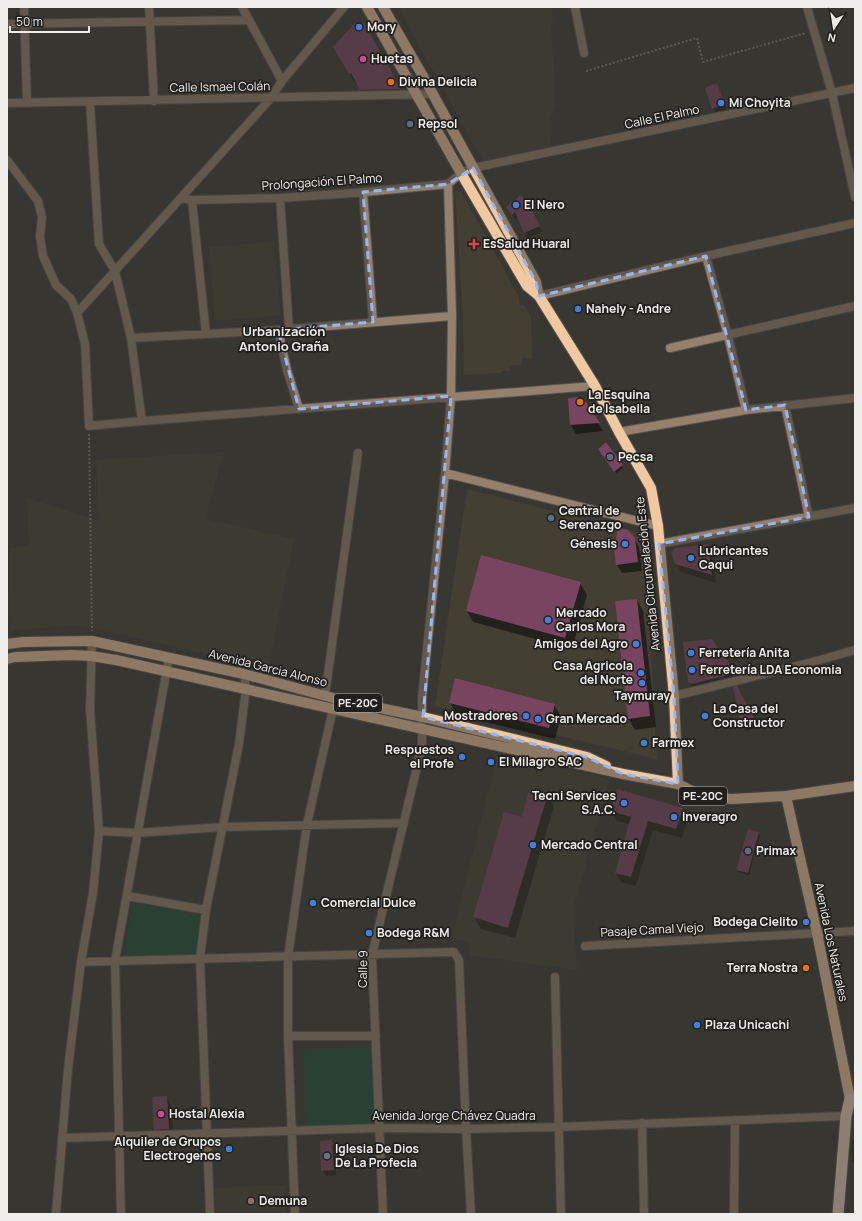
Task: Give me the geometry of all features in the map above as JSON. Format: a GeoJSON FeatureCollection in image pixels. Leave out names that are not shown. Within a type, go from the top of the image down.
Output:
{"type":"FeatureCollection","features":[{"type":"Feature","properties":{"kind":"highway","name":"Avenida Los Naturales"},"geometry":{"type":"LineString","coordinates":[[838,1214],[846,1116],[852,1100]]}},
{"type":"Feature","properties":{"kind":"main road","name":"Avenida Circunvalación Este"},"geometry":{"type":"LineString","coordinates":[[367,7],[527,286],[539,296],[594,386],[651,488],[658,526],[674,696],[678,784]]}},
{"type":"Feature","properties":{"kind":"main road","name":"Avenida Circunvalación Este"},"geometry":{"type":"LineString","coordinates":[[383,7],[433,94],[536,282],[539,296]]}},
{"type":"Feature","properties":{"kind":"main road","name":"PE-20C"},"geometry":{"type":"LineString","coordinates":[[7,644],[23,642],[92,641]]}},
{"type":"Feature","properties":{"kind":"main road","name":"Avenida Garcia Alonso"},"geometry":{"type":"LineString","coordinates":[[92,641],[244,674],[325,696],[423,717],[587,757],[622,774]]}},
{"type":"Feature","properties":{"kind":"main road","name":"PE-20C"},"geometry":{"type":"LineString","coordinates":[[7,659],[15,657],[91,656]]}},
{"type":"Feature","properties":{"kind":"main road","name":"Avenida Garcia Alonso"},"geometry":{"type":"LineString","coordinates":[[91,656],[116,660],[622,774],[678,784],[704,797],[732,799],[786,796]]}},
{"type":"Feature","properties":{"kind":"main road","name":"PE-20C"},"geometry":{"type":"LineString","coordinates":[[786,796],[855,786]]}},
{"type":"Feature","properties":{"kind":"main road","name":"Avenida Los Naturales"},"geometry":{"type":"LineString","coordinates":[[786,796],[852,1100]]}},
{"type":"Feature","properties":{"kind":"street"},"geometry":{"type":"LineString","coordinates":[[24,7],[27,103]]}},
{"type":"Feature","properties":{"kind":"street"},"geometry":{"type":"LineString","coordinates":[[149,7],[154,101]]}},
{"type":"Feature","properties":{"kind":"street"},"geometry":{"type":"LineString","coordinates":[[242,7],[282,81]]}},
{"type":"Feature","properties":{"kind":"street"},"geometry":{"type":"LineString","coordinates":[[77,313],[271,98],[282,81],[344,7]]}},
{"type":"Feature","properties":{"kind":"street"},"geometry":{"type":"LineString","coordinates":[[575,7],[584,53]]}},
{"type":"Feature","properties":{"kind":"street"},"geometry":{"type":"LineString","coordinates":[[807,7],[832,94],[855,197]]}},
{"type":"Feature","properties":{"kind":"street"},"geometry":{"type":"LineString","coordinates":[[7,24],[249,20]]}},
{"type":"Feature","properties":{"kind":"street","name":"Calle El Palmo"},"geometry":{"type":"LineString","coordinates":[[461,173],[473,168],[855,88]]}},
{"type":"Feature","properties":{"kind":"street","name":"Calle Ismael Colán"},"geometry":{"type":"LineString","coordinates":[[7,103],[433,94]]}},
{"type":"Feature","properties":{"kind":"street"},"geometry":{"type":"LineString","coordinates":[[90,102],[99,244],[115,271],[131,338],[142,421]]}},
{"type":"Feature","properties":{"kind":"street"},"geometry":{"type":"LineString","coordinates":[[7,160],[38,201],[42,217],[40,237],[42,256],[56,285],[71,299],[77,313],[85,344],[89,426],[451,396],[594,386]]}},
{"type":"Feature","properties":{"kind":"street"},"geometry":{"type":"LineString","coordinates":[[448,184],[461,173]]}},
{"type":"Feature","properties":{"kind":"street","name":"Prolongación El Palmo"},"geometry":{"type":"LineString","coordinates":[[181,198],[192,200],[280,198],[448,184]]}},
{"type":"Feature","properties":{"kind":"street","name":"Calle 9"},"geometry":{"type":"LineString","coordinates":[[383,1214],[372,955],[422,746],[422,697],[445,472],[451,396],[452,316],[448,184]]}},
{"type":"Feature","properties":{"kind":"street"},"geometry":{"type":"LineString","coordinates":[[363,192],[373,322]]}},
{"type":"Feature","properties":{"kind":"street"},"geometry":{"type":"LineString","coordinates":[[280,198],[289,328]]}},
{"type":"Feature","properties":{"kind":"street"},"geometry":{"type":"LineString","coordinates":[[192,200],[206,334]]}},
{"type":"Feature","properties":{"kind":"street"},"geometry":{"type":"LineString","coordinates":[[539,296],[706,256],[855,223]]}},
{"type":"Feature","properties":{"kind":"street"},"geometry":{"type":"LineString","coordinates":[[706,256],[746,410]]}},
{"type":"Feature","properties":{"kind":"street"},"geometry":{"type":"LineString","coordinates":[[670,348],[855,306]]}},
{"type":"Feature","properties":{"kind":"street"},"geometry":{"type":"LineString","coordinates":[[131,338],[278,330],[452,316]]}},
{"type":"Feature","properties":{"kind":"street"},"geometry":{"type":"LineString","coordinates":[[278,330],[287,370],[299,409]]}},
{"type":"Feature","properties":{"kind":"street"},"geometry":{"type":"LineString","coordinates":[[619,432],[746,410],[855,398]]}},
{"type":"Feature","properties":{"kind":"street"},"geometry":{"type":"LineString","coordinates":[[785,405],[809,517]]}},
{"type":"Feature","properties":{"kind":"street"},"geometry":{"type":"LineString","coordinates":[[325,696],[358,452]]}},
{"type":"Feature","properties":{"kind":"street"},"geometry":{"type":"LineString","coordinates":[[445,472],[658,526]]}},
{"type":"Feature","properties":{"kind":"street"},"geometry":{"type":"LineString","coordinates":[[659,544],[855,508]]}},
{"type":"Feature","properties":{"kind":"street"},"geometry":{"type":"LineString","coordinates":[[56,1214],[68,1070],[81,962],[93,893],[99,831],[90,709],[92,641]]}},
{"type":"Feature","properties":{"kind":"street"},"geometry":{"type":"LineString","coordinates":[[674,696],[809,663],[855,650]]}},
{"type":"Feature","properties":{"kind":"street"},"geometry":{"type":"LineString","coordinates":[[121,1214],[115,961],[165,672],[169,657]]}},
{"type":"Feature","properties":{"kind":"street"},"geometry":{"type":"LineString","coordinates":[[210,1214],[200,958],[206,910],[239,744],[246,689],[244,674]]}},
{"type":"Feature","properties":{"kind":"street"},"geometry":{"type":"LineString","coordinates":[[295,1214],[288,1036],[288,957],[306,824],[333,709]]}},
{"type":"Feature","properties":{"kind":"street"},"geometry":{"type":"LineString","coordinates":[[99,831],[137,833],[223,827],[404,823]]}},
{"type":"Feature","properties":{"kind":"street"},"geometry":{"type":"LineString","coordinates":[[127,896],[206,910]]}},
{"type":"Feature","properties":{"kind":"street","name":"Pasaje Camal Viejo"},"geometry":{"type":"LineString","coordinates":[[585,946],[855,931]]}},
{"type":"Feature","properties":{"kind":"street"},"geometry":{"type":"LineString","coordinates":[[81,962],[454,952],[459,960],[466,1129],[472,1214]]}},
{"type":"Feature","properties":{"kind":"street"},"geometry":{"type":"LineString","coordinates":[[555,977],[561,1214]]}},
{"type":"Feature","properties":{"kind":"street"},"geometry":{"type":"LineString","coordinates":[[288,1036],[376,1036]]}},
{"type":"Feature","properties":{"kind":"street","name":"Avenida Jorge Chávez Quadra"},"geometry":{"type":"LineString","coordinates":[[62,1138],[379,1128],[466,1129],[558,1127],[846,1116]]}},
{"type":"Feature","properties":{"kind":"street"},"geometry":{"type":"LineString","coordinates":[[734,1214],[735,1120]]}},
{"type":"Feature","properties":{"kind":"street"},"geometry":{"type":"LineString","coordinates":[[642,1123],[644,1214]]}},
{"type":"Feature","properties":{"kind":"path"},"geometry":{"type":"LineString","coordinates":[[586,71],[697,38],[703,62],[813,31]]}},
{"type":"Feature","properties":{"kind":"path"},"geometry":{"type":"LineString","coordinates":[[89,426],[92,641]]}},
{"type":"Feature","properties":{"kind":"highlighted area"},"geometry":{"type":"Polygon","coordinates":[[[473,168],[536,282],[539,296],[706,256],[746,410],[785,405],[809,517],[659,544],[674,696],[678,784],[623,774],[587,757],[423,717],[451,396],[299,409],[278,330],[373,322],[363,192],[448,184],[473,168]]]}},
{"type":"Feature","properties":{"kind":"shaded area"},"geometry":{"type":"Polygon","coordinates":[[[398,7],[551,7],[553,19],[551,27],[556,108],[549,118],[551,148],[483,161],[398,7]]]}},
{"type":"Feature","properties":{"kind":"shaded area","name":"EsSalud Huaral"},"geometry":{"type":"Polygon","coordinates":[[[461,191],[519,297],[520,305],[524,305],[531,317],[532,358],[522,358],[522,365],[510,366],[510,371],[502,371],[502,373],[464,375],[463,316],[455,192],[461,191]]]}},
{"type":"Feature","properties":{"kind":"shaded area"},"geometry":{"type":"Polygon","coordinates":[[[274,242],[281,315],[215,321],[209,247],[274,242]]]}},
{"type":"Feature","properties":{"kind":"shaded area"},"geometry":{"type":"Polygon","coordinates":[[[224,452],[205,519],[294,539],[268,668],[79,625],[11,630],[9,549],[29,545],[27,498],[99,521],[96,460],[224,452]]]}},
{"type":"Feature","properties":{"kind":"shaded area","name":"Mercado Carlos Mora"},"geometry":{"type":"Polygon","coordinates":[[[467,489],[644,534],[657,759],[435,706],[467,489]]]}},
{"type":"Feature","properties":{"kind":"shaded area","name":"Mercado Central"},"geometry":{"type":"Polygon","coordinates":[[[498,755],[609,779],[573,910],[577,970],[469,955],[469,942],[451,938],[498,755]]]}},
{"type":"Feature","properties":{"kind":"shaded area","name":"Demuna"},"geometry":{"type":"Polygon","coordinates":[[[285,1185],[286,1214],[216,1214],[215,1188],[285,1185]]]}},
{"type":"Feature","properties":{"kind":"green space"},"geometry":{"type":"Polygon","coordinates":[[[133,903],[201,916],[206,922],[198,954],[128,957],[125,948],[133,903]]]}},
{"type":"Feature","properties":{"kind":"green space"},"geometry":{"type":"Polygon","coordinates":[[[375,1047],[377,1124],[305,1125],[304,1049],[375,1047]]]}},
{"type":"Feature","properties":{"kind":"building"},"geometry":{"type":"Polygon","coordinates":[[[355,23],[364,23],[400,89],[360,90],[351,73],[349,74],[333,47],[355,23]]]}},
{"type":"Feature","properties":{"kind":"building"},"geometry":{"type":"Polygon","coordinates":[[[717,83],[725,104],[712,109],[705,88],[717,83]]]}},
{"type":"Feature","properties":{"kind":"building"},"geometry":{"type":"Polygon","coordinates":[[[521,195],[533,212],[540,226],[524,233],[515,212],[512,215],[506,207],[521,195]]]}},
{"type":"Feature","properties":{"kind":"building"},"geometry":{"type":"Polygon","coordinates":[[[578,397],[586,402],[600,423],[570,425],[568,398],[578,397]]]}},
{"type":"Feature","properties":{"kind":"building","name":"Pecsa"},"geometry":{"type":"Polygon","coordinates":[[[606,442],[623,465],[614,472],[598,449],[606,442]]]}},
{"type":"Feature","properties":{"kind":"building","name":"Génesis"},"geometry":{"type":"Polygon","coordinates":[[[618,528],[628,530],[635,538],[638,562],[616,565],[614,549],[618,528]]]}},
{"type":"Feature","properties":{"kind":"building","name":"Lubricantes Caqui"},"geometry":{"type":"Polygon","coordinates":[[[708,544],[712,575],[675,564],[671,552],[676,548],[708,544]]]}},
{"type":"Feature","properties":{"kind":"building"},"geometry":{"type":"Polygon","coordinates":[[[481,555],[581,582],[565,638],[466,611],[481,555]]]}},
{"type":"Feature","properties":{"kind":"building"},"geometry":{"type":"Polygon","coordinates":[[[637,599],[650,716],[628,719],[615,601],[637,599]]]}},
{"type":"Feature","properties":{"kind":"building"},"geometry":{"type":"Polygon","coordinates":[[[712,639],[736,673],[692,684],[688,682],[683,642],[712,639]]]}},
{"type":"Feature","properties":{"kind":"building"},"geometry":{"type":"Polygon","coordinates":[[[455,678],[555,704],[549,728],[449,703],[455,678]]]}},
{"type":"Feature","properties":{"kind":"building"},"geometry":{"type":"Polygon","coordinates":[[[737,686],[757,723],[741,726],[733,687],[737,686]]]}},
{"type":"Feature","properties":{"kind":"building"},"geometry":{"type":"Polygon","coordinates":[[[530,788],[548,793],[508,928],[473,917],[504,812],[522,817],[530,788]]]}},
{"type":"Feature","properties":{"kind":"building"},"geometry":{"type":"Polygon","coordinates":[[[617,789],[683,808],[676,829],[648,821],[631,877],[615,873],[631,817],[611,811],[617,789]]]}},
{"type":"Feature","properties":{"kind":"building","name":"Primax"},"geometry":{"type":"Polygon","coordinates":[[[748,829],[759,832],[748,873],[736,870],[748,829]]]}},
{"type":"Feature","properties":{"kind":"building","name":"Hostal Alexia"},"geometry":{"type":"Polygon","coordinates":[[[167,1096],[169,1129],[154,1130],[152,1097],[167,1096]]]}},
{"type":"Feature","properties":{"kind":"building","name":"Iglesia De Dios De La Profecia"},"geometry":{"type":"Polygon","coordinates":[[[332,1140],[334,1170],[321,1171],[320,1141],[332,1140]]]}},
{"type":"Feature","properties":{"kind":"place","name":"Mory"},"geometry":{"type":"Point","coordinates":[359,27]}},
{"type":"Feature","properties":{"kind":"place","name":"Huetas"},"geometry":{"type":"Point","coordinates":[363,59]}},
{"type":"Feature","properties":{"kind":"place","name":"Divina Delicia"},"geometry":{"type":"Point","coordinates":[391,82]}},
{"type":"Feature","properties":{"kind":"place","name":"Mi Choyita"},"geometry":{"type":"Point","coordinates":[721,103]}},
{"type":"Feature","properties":{"kind":"place","name":"Repsol"},"geometry":{"type":"Point","coordinates":[410,124]}},
{"type":"Feature","properties":{"kind":"place","name":"El Nero"},"geometry":{"type":"Point","coordinates":[516,205]}},
{"type":"Feature","properties":{"kind":"place","name":"EsSalud Huaral"},"geometry":{"type":"Point","coordinates":[474,244]}},
{"type":"Feature","properties":{"kind":"place","name":"Nahely - Andre"},"geometry":{"type":"Point","coordinates":[578,309]}},
{"type":"Feature","properties":{"kind":"place","name":"La Esquina de Isabella"},"geometry":{"type":"Point","coordinates":[580,402]}},
{"type":"Feature","properties":{"kind":"place","name":"Pecsa"},"geometry":{"type":"Point","coordinates":[610,457]}},
{"type":"Feature","properties":{"kind":"place","name":"Central de Serenazgo"},"geometry":{"type":"Point","coordinates":[551,518]}},
{"type":"Feature","properties":{"kind":"place","name":"Génesis"},"geometry":{"type":"Point","coordinates":[625,544]}},
{"type":"Feature","properties":{"kind":"place","name":"Lubricantes Caqui"},"geometry":{"type":"Point","coordinates":[691,558]}},
{"type":"Feature","properties":{"kind":"place","name":"Mercado Carlos Mora"},"geometry":{"type":"Point","coordinates":[548,620]}},
{"type":"Feature","properties":{"kind":"place","name":"Amigos del Agro"},"geometry":{"type":"Point","coordinates":[636,644]}},
{"type":"Feature","properties":{"kind":"place","name":"Ferretería Anita"},"geometry":{"type":"Point","coordinates":[691,653]}},
{"type":"Feature","properties":{"kind":"place","name":"Ferretería LDA Economia"},"geometry":{"type":"Point","coordinates":[692,670]}},
{"type":"Feature","properties":{"kind":"place","name":"Casa Agricola del Norte"},"geometry":{"type":"Point","coordinates":[641,673]}},
{"type":"Feature","properties":{"kind":"place","name":"Taymuray"},"geometry":{"type":"Point","coordinates":[642,683]}},
{"type":"Feature","properties":{"kind":"place","name":"Mostradores"},"geometry":{"type":"Point","coordinates":[526,716]}},
{"type":"Feature","properties":{"kind":"place","name":"La Casa del Constructor"},"geometry":{"type":"Point","coordinates":[705,716]}},
{"type":"Feature","properties":{"kind":"place","name":"Gran Mercado"},"geometry":{"type":"Point","coordinates":[538,719]}},
{"type":"Feature","properties":{"kind":"place","name":"Farmex"},"geometry":{"type":"Point","coordinates":[644,743]}},
{"type":"Feature","properties":{"kind":"place","name":"Respuestos el Profe"},"geometry":{"type":"Point","coordinates":[462,757]}},
{"type":"Feature","properties":{"kind":"place","name":"El Milagro SAC"},"geometry":{"type":"Point","coordinates":[491,762]}},
{"type":"Feature","properties":{"kind":"place","name":"Tecni Services S.A.C."},"geometry":{"type":"Point","coordinates":[624,803]}},
{"type":"Feature","properties":{"kind":"place","name":"Inveragro"},"geometry":{"type":"Point","coordinates":[674,817]}},
{"type":"Feature","properties":{"kind":"place","name":"Mercado Central"},"geometry":{"type":"Point","coordinates":[533,845]}},
{"type":"Feature","properties":{"kind":"place","name":"Primax"},"geometry":{"type":"Point","coordinates":[748,851]}},
{"type":"Feature","properties":{"kind":"place","name":"Comercial Dulce"},"geometry":{"type":"Point","coordinates":[313,903]}},
{"type":"Feature","properties":{"kind":"place","name":"Bodega Cielito"},"geometry":{"type":"Point","coordinates":[806,922]}},
{"type":"Feature","properties":{"kind":"place","name":"Bodega R&M"},"geometry":{"type":"Point","coordinates":[369,933]}},
{"type":"Feature","properties":{"kind":"place","name":"Terra Nostra"},"geometry":{"type":"Point","coordinates":[806,968]}},
{"type":"Feature","properties":{"kind":"place","name":"Plaza Unicachi"},"geometry":{"type":"Point","coordinates":[697,1025]}},
{"type":"Feature","properties":{"kind":"place","name":"Hostal Alexia"},"geometry":{"type":"Point","coordinates":[161,1114]}},
{"type":"Feature","properties":{"kind":"place","name":"Alquiler de Grupos Electrogenos"},"geometry":{"type":"Point","coordinates":[229,1149]}},
{"type":"Feature","properties":{"kind":"place","name":"Iglesia De Dios De La Profecia"},"geometry":{"type":"Point","coordinates":[327,1156]}},
{"type":"Feature","properties":{"kind":"place","name":"Demuna"},"geometry":{"type":"Point","coordinates":[251,1201]}},
{"type":"Feature","properties":{"kind":"district","name":"Urbanización Antonio Graña"},"geometry":{"type":"Point","coordinates":[284,338]}}]}
